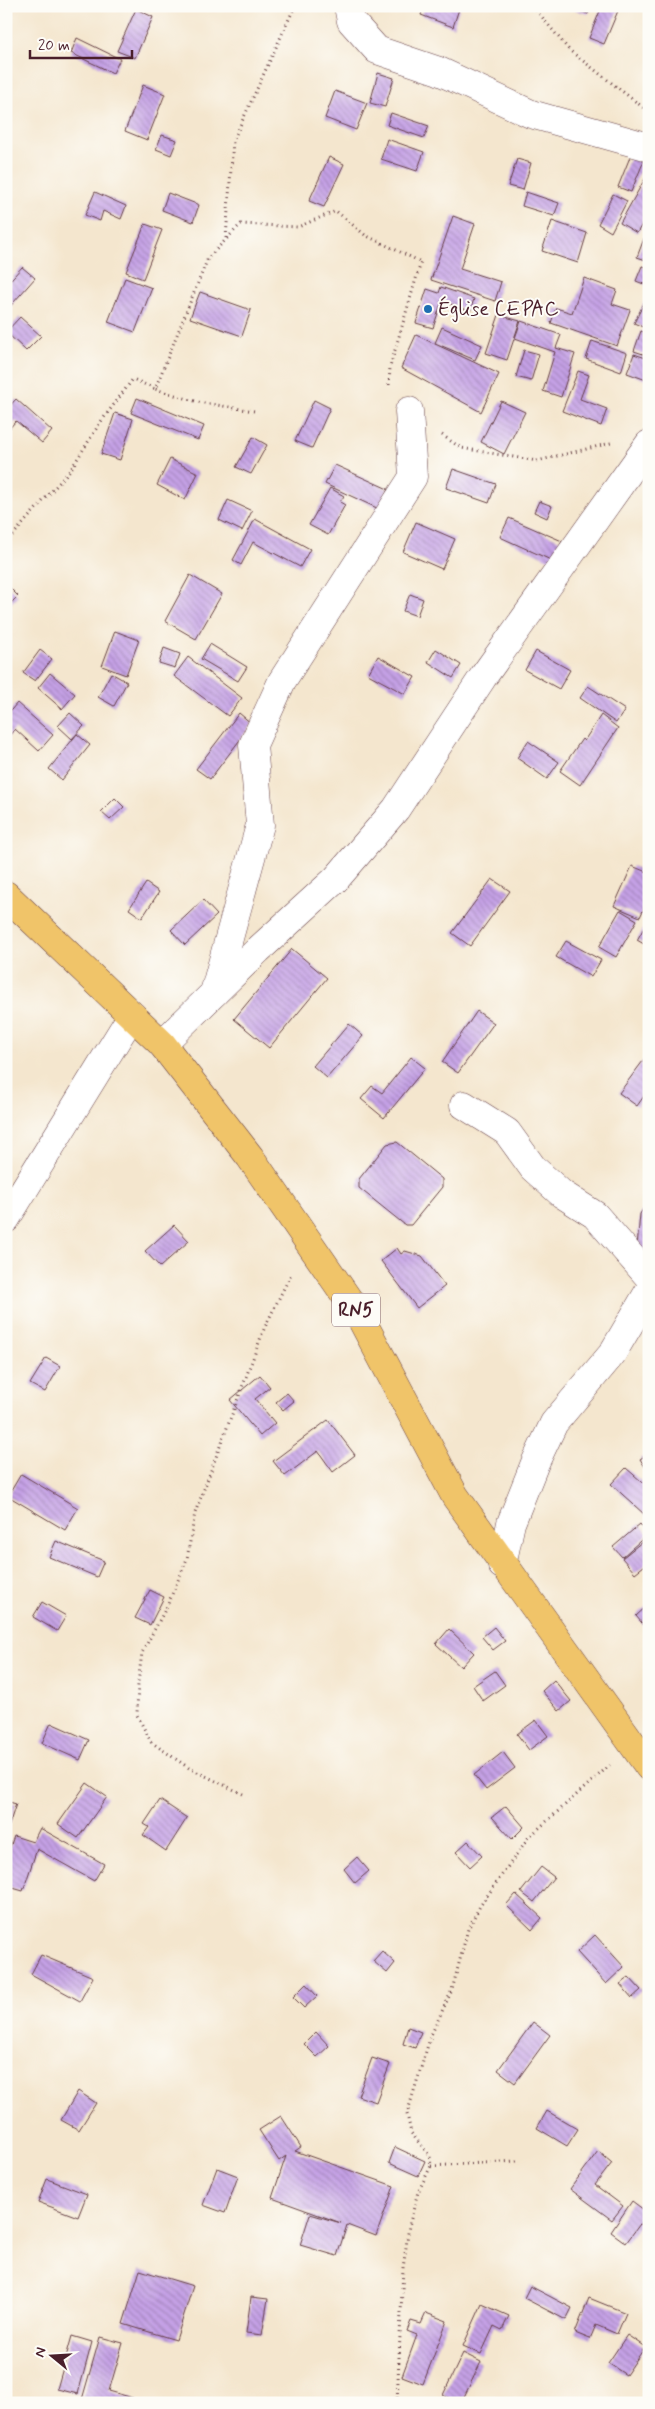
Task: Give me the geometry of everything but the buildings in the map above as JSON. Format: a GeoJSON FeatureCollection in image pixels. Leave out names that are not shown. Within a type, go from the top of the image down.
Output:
{"type":"FeatureCollection","features":[{"type":"Feature","properties":{"kind":"highway","name":"RN5"},"geometry":{"type":"LineString","coordinates":[[6,895],[162,1044],[250,1157],[359,1315],[454,1496],[649,1767]]}},
{"type":"Feature","properties":{"kind":"street"},"geometry":{"type":"LineString","coordinates":[[348,6],[351,22],[377,50],[439,72],[531,114],[649,147]]}},
{"type":"Feature","properties":{"kind":"street"},"geometry":{"type":"LineString","coordinates":[[213,993],[260,825],[253,745],[282,681],[413,477],[409,411]]}},
{"type":"Feature","properties":{"kind":"street"},"geometry":{"type":"LineString","coordinates":[[162,1044],[213,993],[336,878],[396,809],[483,677],[649,444]]}},
{"type":"Feature","properties":{"kind":"street"},"geometry":{"type":"LineString","coordinates":[[6,1219],[132,1015]]}},
{"type":"Feature","properties":{"kind":"street"},"geometry":{"type":"LineString","coordinates":[[464,1104],[507,1132],[533,1168],[562,1194],[595,1215],[649,1277]]}},
{"type":"Feature","properties":{"kind":"street"},"geometry":{"type":"LineString","coordinates":[[502,1565],[511,1523],[535,1463],[554,1423],[612,1354],[649,1291]]}},
{"type":"Feature","properties":{"kind":"path"},"geometry":{"type":"LineString","coordinates":[[226,239],[233,141],[295,6]]}},
{"type":"Feature","properties":{"kind":"path"},"geometry":{"type":"LineString","coordinates":[[533,6],[568,50],[649,112]]}},
{"type":"Feature","properties":{"kind":"path"},"geometry":{"type":"LineString","coordinates":[[155,389],[208,258],[241,224],[298,227],[336,211],[364,235],[421,262],[390,367],[389,397],[460,448],[537,461],[621,441]]}},
{"type":"Feature","properties":{"kind":"path"},"geometry":{"type":"LineString","coordinates":[[6,543],[10,542],[71,469],[100,423],[133,379],[155,389],[198,402],[254,411]]}},
{"type":"Feature","properties":{"kind":"path"},"geometry":{"type":"LineString","coordinates":[[243,1794],[189,1768],[151,1742],[137,1715],[142,1653],[167,1606],[187,1559],[195,1513],[264,1329],[288,1277],[313,1248]]}},
{"type":"Feature","properties":{"kind":"path"},"geometry":{"type":"LineString","coordinates":[[397,2403],[403,2268],[409,2226],[418,2192],[431,2166],[430,2156],[411,2133],[407,2114],[431,2035],[452,1990],[468,1928],[480,1906],[528,1838],[633,1745]]}},
{"type":"Feature","properties":{"kind":"path"},"geometry":{"type":"LineString","coordinates":[[431,2166],[516,2161]]}},
{"type":"Feature","properties":{"kind":"place","name":"Église CEPAC"},"geometry":{"type":"Point","coordinates":[428,309]}}]}
